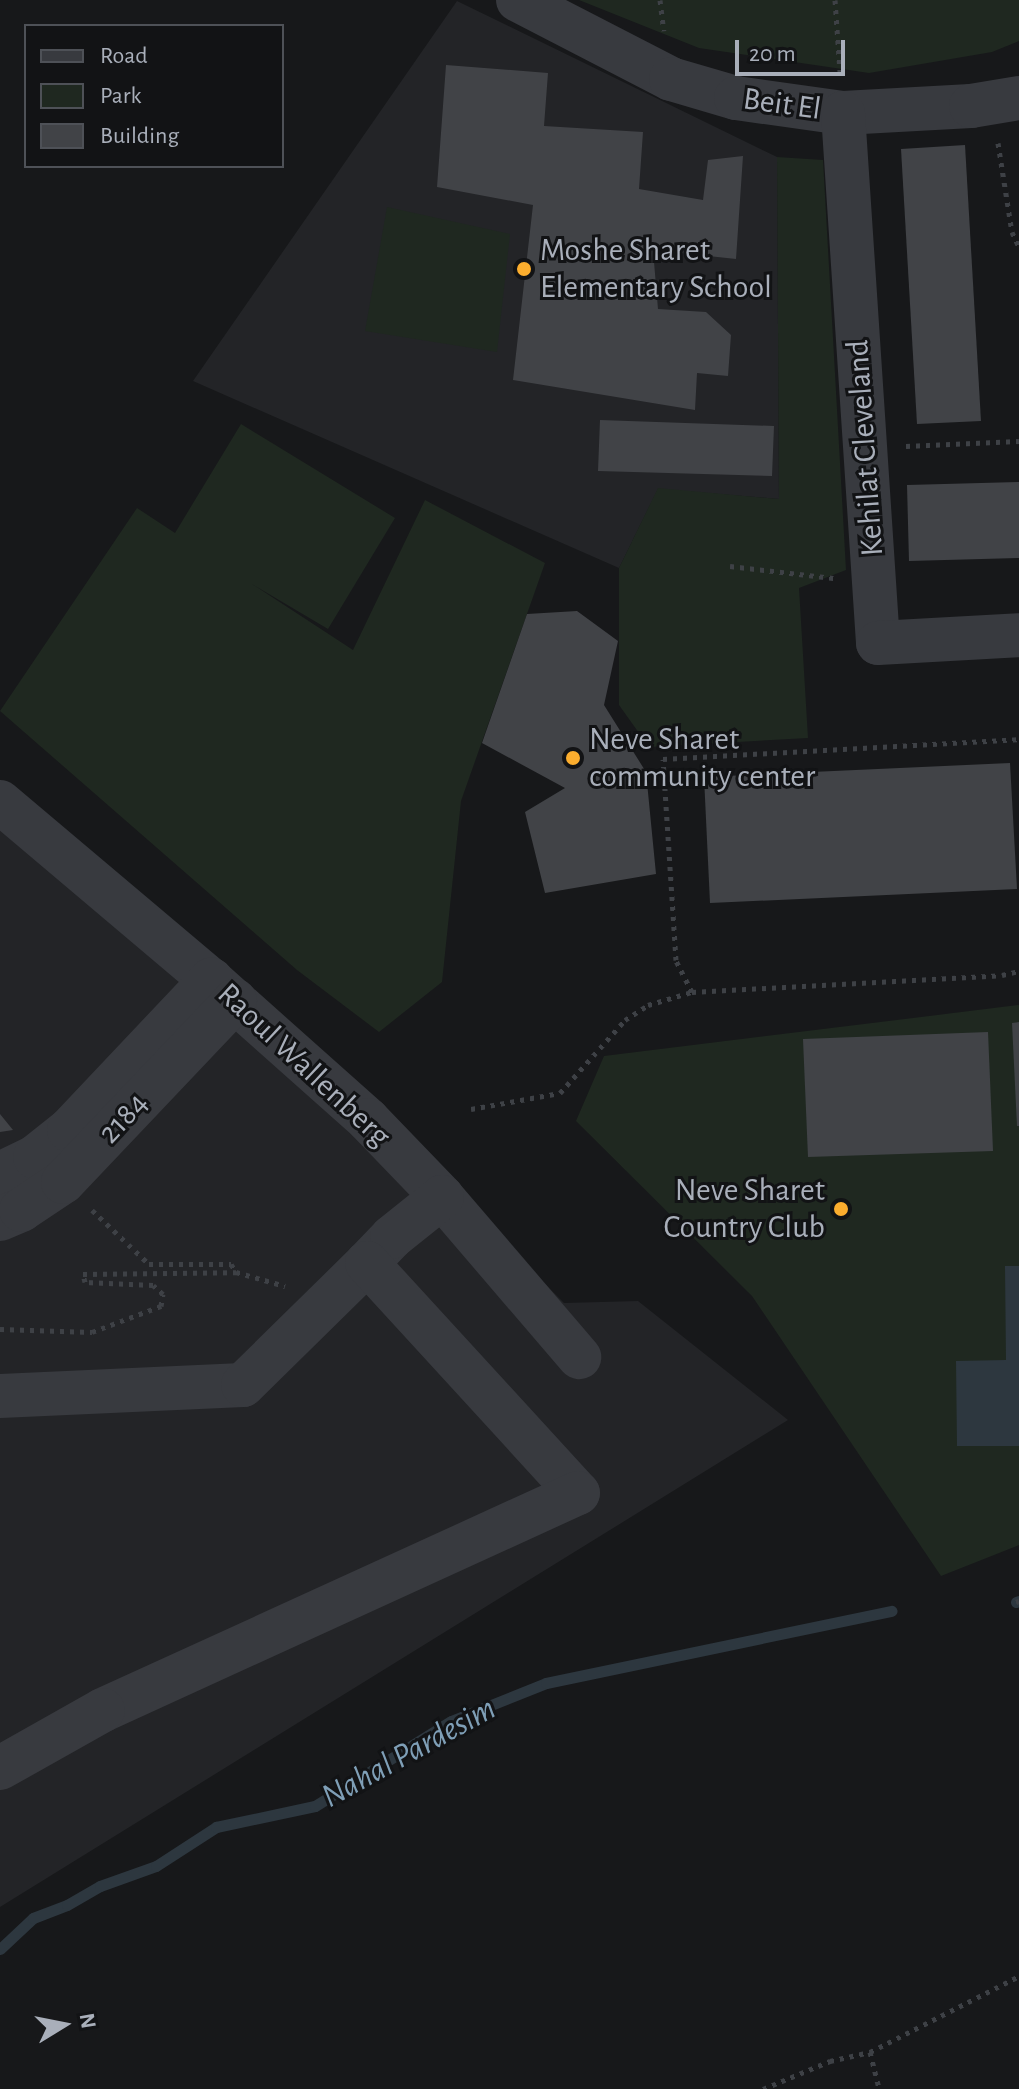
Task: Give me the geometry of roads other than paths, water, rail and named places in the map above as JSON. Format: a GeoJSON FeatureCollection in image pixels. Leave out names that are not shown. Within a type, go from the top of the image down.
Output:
{"type":"FeatureCollection","features":[{"type":"Feature","properties":{"kind":"street","name":"Beit El"},"geometry":{"type":"LineString","coordinates":[[518,0],[671,79],[736,98],[843,113],[1005,100]]}},
{"type":"Feature","properties":{"kind":"street","name":"Kehilat Cleveland"},"geometry":{"type":"LineString","coordinates":[[843,113],[878,643],[1019,635]]}},
{"type":"Feature","properties":{"kind":"street","name":"Raoul Wallenberg"},"geometry":{"type":"LineString","coordinates":[[0,802],[223,991],[368,1120],[442,1197],[579,1357]]}},
{"type":"Feature","properties":{"kind":"street","name":"2184"},"geometry":{"type":"LineString","coordinates":[[0,1174],[35,1157],[69,1130],[223,991]]}},
{"type":"Feature","properties":{"kind":"street","name":"2184"},"geometry":{"type":"LineString","coordinates":[[0,1219],[21,1210],[63,1182],[223,991]]}},
{"type":"Feature","properties":{"kind":"street"},"geometry":{"type":"LineString","coordinates":[[0,1396],[243,1385],[392,1237],[442,1197]]}},
{"type":"Feature","properties":{"kind":"street"},"geometry":{"type":"LineString","coordinates":[[0,1768],[103,1710],[578,1493],[367,1263]]}},
{"type":"Feature","properties":{"kind":"waterway","name":"Nahal Pardesim"},"geometry":{"type":"LineString","coordinates":[[0,1949],[33,1918],[67,1905],[100,1886],[156,1866],[216,1827],[315,1806],[451,1721],[546,1683],[892,1611]]}},
{"type":"Feature","properties":{"kind":"place","name":"Moshe Sharet Elementary School"},"geometry":{"type":"Point","coordinates":[524,269]}},
{"type":"Feature","properties":{"kind":"place","name":"Neve Sharet community center"},"geometry":{"type":"Point","coordinates":[573,758]}},
{"type":"Feature","properties":{"kind":"place","name":"Neve Sharet Country Club"},"geometry":{"type":"Point","coordinates":[841,1209]}}]}
